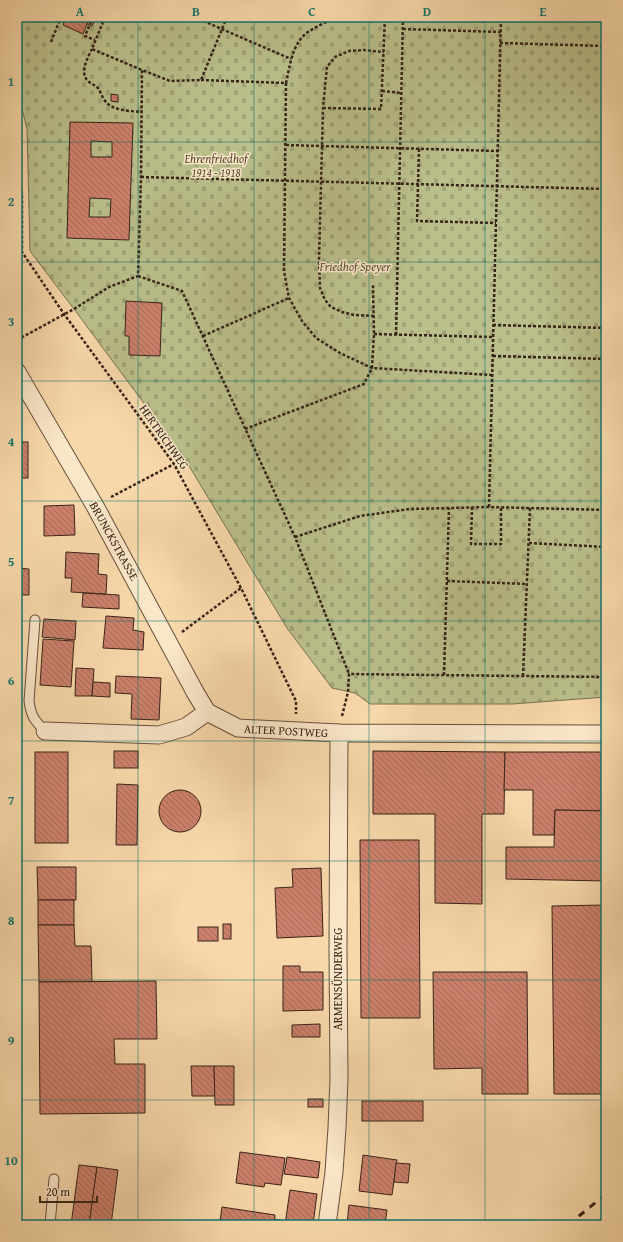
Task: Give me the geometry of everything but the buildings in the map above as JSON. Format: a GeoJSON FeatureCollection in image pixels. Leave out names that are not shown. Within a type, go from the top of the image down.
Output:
{"type":"FeatureCollection","features":[{"type":"Feature","properties":{"kind":"street","name":"BRUNCKSTRASSE"},"geometry":{"type":"LineString","coordinates":[[17,372],[95,506],[168,643],[195,692],[208,712]]}},
{"type":"Feature","properties":{"kind":"street","name":"ALTER POSTWEG"},"geometry":{"type":"LineString","coordinates":[[208,712],[238,728],[339,733],[606,734]]}},
{"type":"Feature","properties":{"kind":"street"},"geometry":{"type":"LineString","coordinates":[[45,731],[158,735],[186,727],[208,712]]}},
{"type":"Feature","properties":{"kind":"street","name":"ARMENSÜNDERWEG"},"geometry":{"type":"LineString","coordinates":[[327,1225],[338,1128],[339,733]]}},
{"type":"Feature","properties":{"kind":"lane"},"geometry":{"type":"LineString","coordinates":[[35,620],[29,701],[30,713],[35,722],[45,731]]}},
{"type":"Feature","properties":{"kind":"lane"},"geometry":{"type":"LineString","coordinates":[[50,1225],[54,1179]]}},
{"type":"Feature","properties":{"kind":"path"},"geometry":{"type":"LineString","coordinates":[[51,42],[61,17]]}},
{"type":"Feature","properties":{"kind":"path"},"geometry":{"type":"LineString","coordinates":[[93,17],[90,20],[85,36],[95,40]]}},
{"type":"Feature","properties":{"kind":"path"},"geometry":{"type":"LineString","coordinates":[[105,17],[86,63],[84,76],[97,87],[106,102],[114,108],[142,112]]}},
{"type":"Feature","properties":{"kind":"path"},"geometry":{"type":"LineString","coordinates":[[194,17],[291,59]]}},
{"type":"Feature","properties":{"kind":"path"},"geometry":{"type":"LineString","coordinates":[[201,80],[227,17]]}},
{"type":"Feature","properties":{"kind":"path"},"geometry":{"type":"LineString","coordinates":[[336,17],[307,32],[298,43],[291,59],[286,83],[284,271],[289,298],[302,322],[316,338],[372,368],[492,375]]}},
{"type":"Feature","properties":{"kind":"path"},"geometry":{"type":"LineString","coordinates":[[323,108],[381,109],[385,17]]}},
{"type":"Feature","properties":{"kind":"path"},"geometry":{"type":"LineString","coordinates":[[396,335],[403,17]]}},
{"type":"Feature","properties":{"kind":"path"},"geometry":{"type":"LineString","coordinates":[[489,507],[501,17]]}},
{"type":"Feature","properties":{"kind":"path"},"geometry":{"type":"LineString","coordinates":[[403,29],[500,32]]}},
{"type":"Feature","properties":{"kind":"path"},"geometry":{"type":"LineString","coordinates":[[500,43],[606,46]]}},
{"type":"Feature","properties":{"kind":"path"},"geometry":{"type":"LineString","coordinates":[[92,49],[170,81],[201,80],[286,83]]}},
{"type":"Feature","properties":{"kind":"path"},"geometry":{"type":"LineString","coordinates":[[374,316],[354,315],[331,308],[324,300],[320,288],[319,259],[323,108],[327,68],[335,57],[349,51],[364,50],[384,52]]}},
{"type":"Feature","properties":{"kind":"path"},"geometry":{"type":"LineString","coordinates":[[138,276],[142,70]]}},
{"type":"Feature","properties":{"kind":"path"},"geometry":{"type":"LineString","coordinates":[[382,91],[402,94]]}},
{"type":"Feature","properties":{"kind":"path"},"geometry":{"type":"LineString","coordinates":[[286,145],[498,151]]}},
{"type":"Feature","properties":{"kind":"path"},"geometry":{"type":"LineString","coordinates":[[419,149],[417,221],[496,223]]}},
{"type":"Feature","properties":{"kind":"path","name":"HERTRICHWEG"},"geometry":{"type":"LineString","coordinates":[[17,161],[22,194],[22,252],[64,314],[174,464],[241,588],[296,701],[296,731]]}},
{"type":"Feature","properties":{"kind":"path"},"geometry":{"type":"LineString","coordinates":[[141,177],[606,189]]}},
{"type":"Feature","properties":{"kind":"path"},"geometry":{"type":"LineString","coordinates":[[17,196],[22,194]]}},
{"type":"Feature","properties":{"kind":"path"},"geometry":{"type":"LineString","coordinates":[[17,340],[109,287],[138,276],[182,291],[295,537],[349,674],[348,692],[339,733]]}},
{"type":"Feature","properties":{"kind":"path"},"geometry":{"type":"LineString","coordinates":[[245,429],[364,384],[372,368],[374,334],[373,285]]}},
{"type":"Feature","properties":{"kind":"path"},"geometry":{"type":"LineString","coordinates":[[203,336],[289,298]]}},
{"type":"Feature","properties":{"kind":"path"},"geometry":{"type":"LineString","coordinates":[[493,325],[606,328]]}},
{"type":"Feature","properties":{"kind":"path"},"geometry":{"type":"LineString","coordinates":[[374,334],[493,337]]}},
{"type":"Feature","properties":{"kind":"path"},"geometry":{"type":"LineString","coordinates":[[492,356],[606,359]]}},
{"type":"Feature","properties":{"kind":"path"},"geometry":{"type":"LineString","coordinates":[[95,506],[174,464]]}},
{"type":"Feature","properties":{"kind":"path"},"geometry":{"type":"LineString","coordinates":[[472,507],[471,544],[501,544],[501,507]]}},
{"type":"Feature","properties":{"kind":"path"},"geometry":{"type":"LineString","coordinates":[[295,537],[360,516],[410,509],[501,507],[606,510]]}},
{"type":"Feature","properties":{"kind":"path"},"geometry":{"type":"LineString","coordinates":[[444,675],[449,508]]}},
{"type":"Feature","properties":{"kind":"path"},"geometry":{"type":"LineString","coordinates":[[523,676],[530,508]]}},
{"type":"Feature","properties":{"kind":"path"},"geometry":{"type":"LineString","coordinates":[[529,544],[606,547]]}},
{"type":"Feature","properties":{"kind":"path"},"geometry":{"type":"LineString","coordinates":[[447,581],[527,584]]}},
{"type":"Feature","properties":{"kind":"path"},"geometry":{"type":"LineString","coordinates":[[168,643],[241,588]]}},
{"type":"Feature","properties":{"kind":"path"},"geometry":{"type":"LineString","coordinates":[[349,674],[606,677]]}},
{"type":"Feature","properties":{"kind":"green space","name":"Friedhof Speyer"},"geometry":{"type":"Polygon","coordinates":[[[17,17],[606,17],[606,697],[512,704],[370,704],[355,693],[332,688],[287,628],[183,456],[30,251],[27,129],[17,89],[17,17]]]}},
{"type":"Feature","properties":{"kind":"railway"},"geometry":{"type":"LineString","coordinates":[[568,1225],[606,1194]]}},
{"type":"Feature","properties":{"kind":"park label","name":"Ehrenfriedhof 1914 - 1918"},"geometry":{"type":"Point","coordinates":[216,166]}}]}
